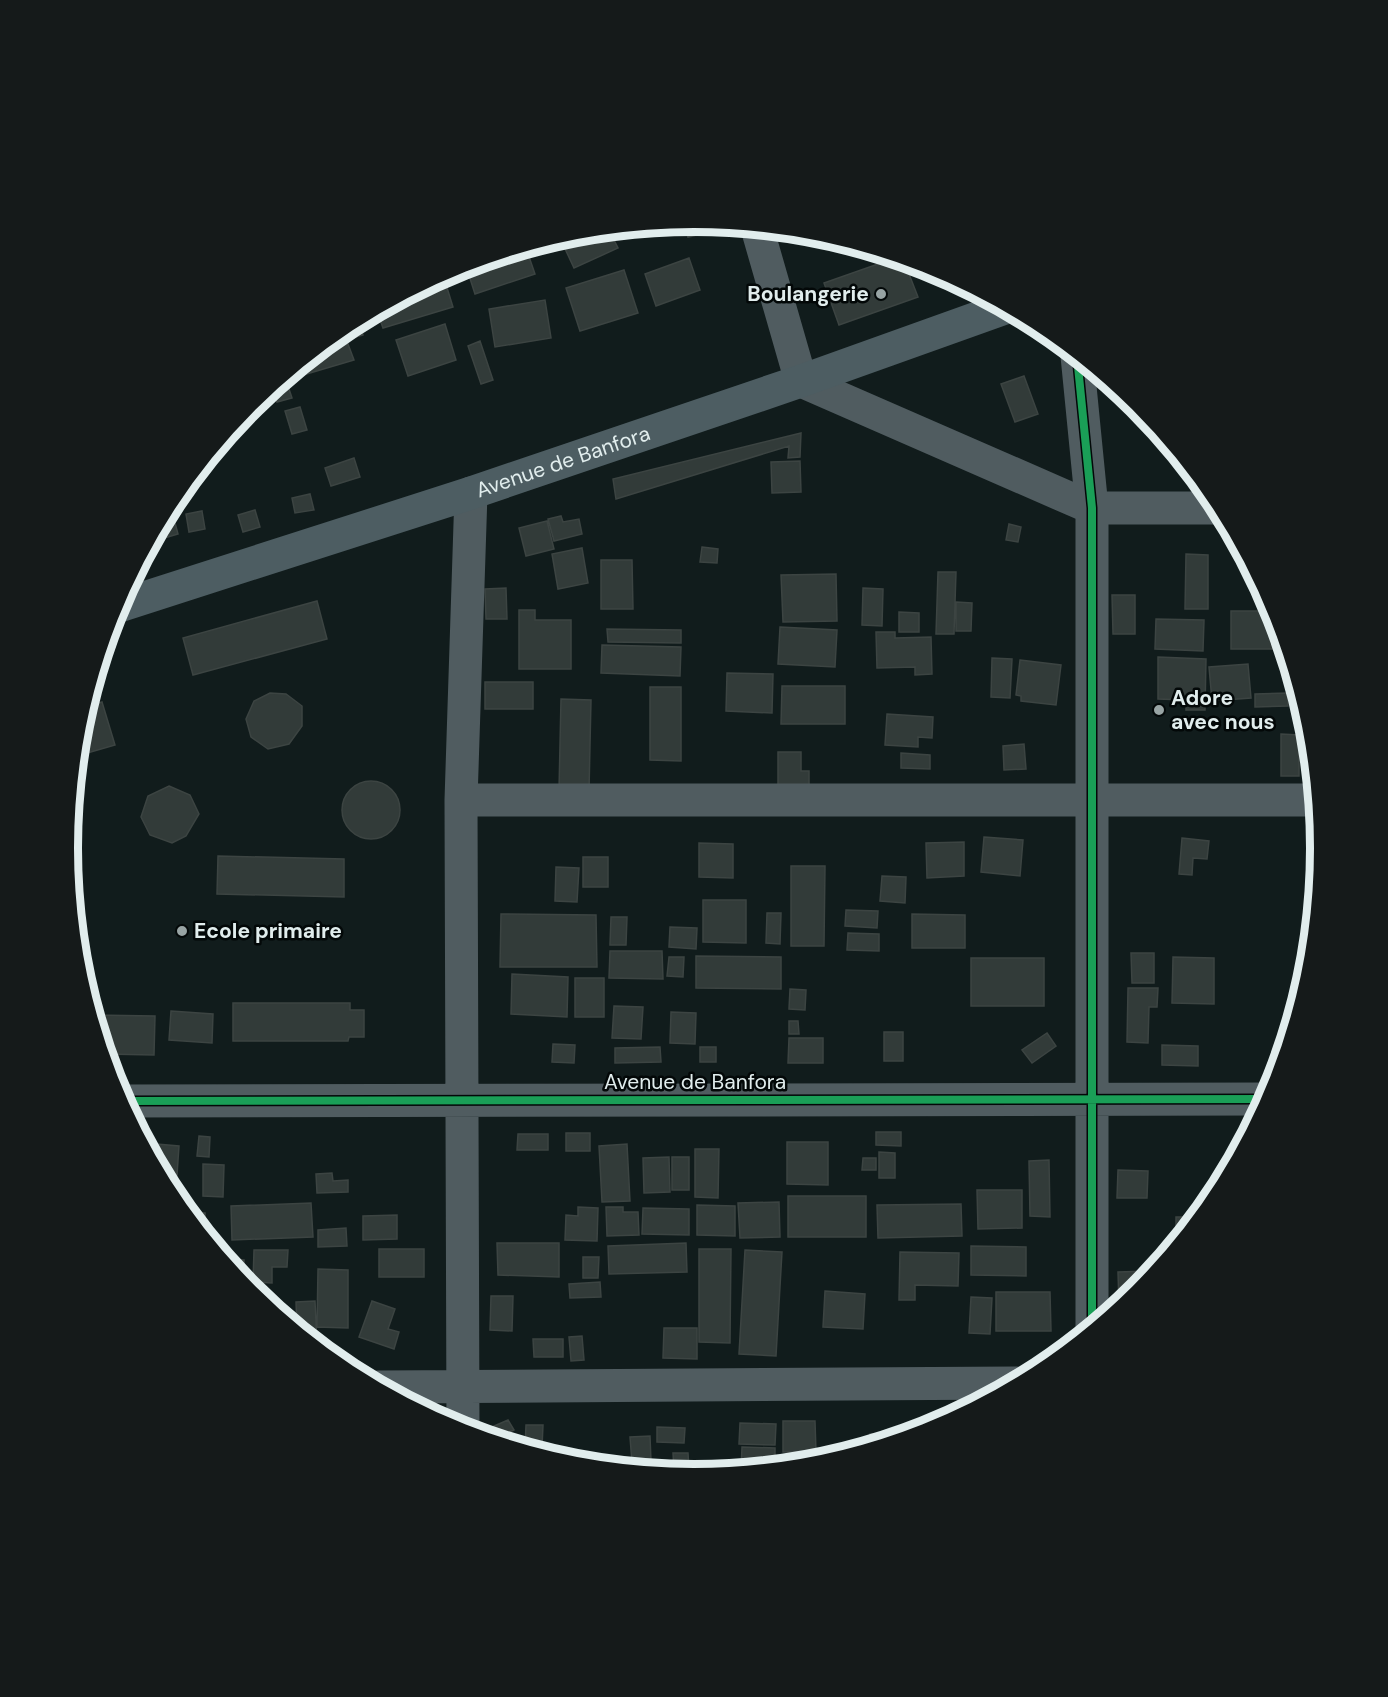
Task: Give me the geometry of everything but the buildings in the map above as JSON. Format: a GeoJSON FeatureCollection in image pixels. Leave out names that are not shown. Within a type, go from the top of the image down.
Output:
{"type":"FeatureCollection","features":[{"type":"Feature","properties":{"kind":"main road","name":"Avenue de Banfora"},"geometry":{"type":"LineString","coordinates":[[130,603],[471,493],[801,381],[995,311]]}},
{"type":"Feature","properties":{"kind":"street"},"geometry":{"type":"LineString","coordinates":[[759,237],[801,381],[1092,508],[1207,508]]}},
{"type":"Feature","properties":{"kind":"street"},"geometry":{"type":"LineString","coordinates":[[1078,367],[1092,508],[1092,1318]]}},
{"type":"Feature","properties":{"kind":"street"},"geometry":{"type":"LineString","coordinates":[[463,1420],[461,800],[471,493]]}},
{"type":"Feature","properties":{"kind":"street"},"geometry":{"type":"LineString","coordinates":[[461,800],[1308,800]]}},
{"type":"Feature","properties":{"kind":"street","name":"Avenue de Banfora"},"geometry":{"type":"LineString","coordinates":[[133,1101],[1256,1099]]}},
{"type":"Feature","properties":{"kind":"street"},"geometry":{"type":"LineString","coordinates":[[395,1387],[1000,1383]]}},
{"type":"Feature","properties":{"kind":"cycle path"},"geometry":{"type":"LineString","coordinates":[[1078,367],[1092,508],[1092,1318]]}},
{"type":"Feature","properties":{"kind":"cycle path"},"geometry":{"type":"LineString","coordinates":[[133,1101],[1256,1099]]}},
{"type":"Feature","properties":{"kind":"place","name":"Boulangerie"},"geometry":{"type":"Point","coordinates":[881,294]}},
{"type":"Feature","properties":{"kind":"place","name":"Adore avec nous"},"geometry":{"type":"Point","coordinates":[1159,710]}},
{"type":"Feature","properties":{"kind":"place","name":"Ecole primaire"},"geometry":{"type":"Point","coordinates":[182,931]}}]}
